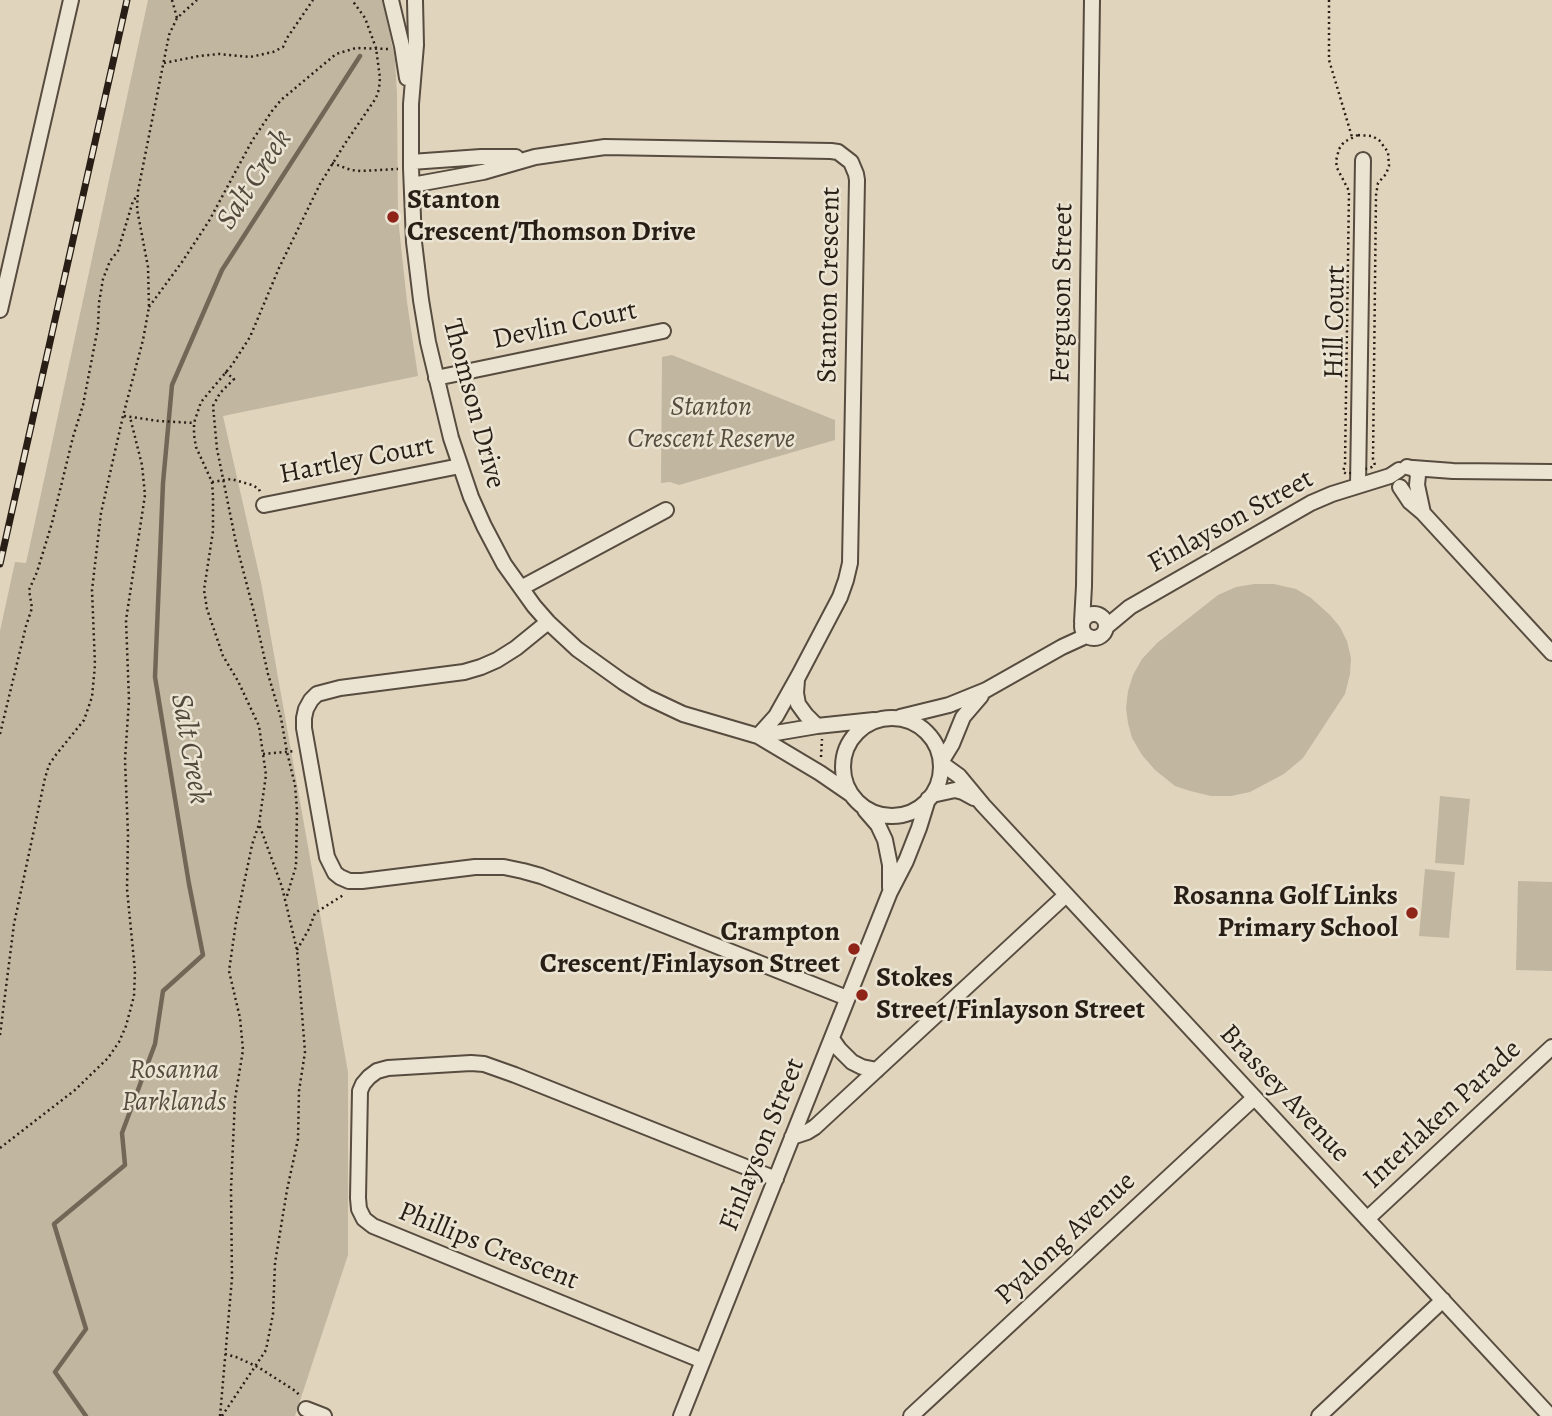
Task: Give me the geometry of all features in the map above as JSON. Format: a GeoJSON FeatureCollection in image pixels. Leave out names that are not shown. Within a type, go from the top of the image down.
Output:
{"type":"FeatureCollection","features":[{"type":"Feature","properties":{"kind":"street"},"geometry":{"type":"LineString","coordinates":[[0,310],[71,0]]}},
{"type":"Feature","properties":{"kind":"street","name":"Thomson Drive"},"geometry":{"type":"LineString","coordinates":[[391,0],[403,49],[411,104]]}},
{"type":"Feature","properties":{"kind":"street","name":"Thomson Drive"},"geometry":{"type":"LineString","coordinates":[[415,0],[411,165],[414,242],[428,342],[460,466],[484,526],[504,564],[548,622],[598,666],[647,697],[683,714],[758,736],[820,773],[854,798]]}},
{"type":"Feature","properties":{"kind":"street","name":"Ferguson Street"},"geometry":{"type":"LineString","coordinates":[[1083,628],[1092,0]]}},
{"type":"Feature","properties":{"kind":"street","name":"Stanton Crescent"},"geometry":{"type":"LineString","coordinates":[[412,185],[483,172],[535,157],[605,147],[831,151],[846,157],[853,167],[857,180],[850,562],[839,597],[799,675],[776,716],[758,736]]}},
{"type":"Feature","properties":{"kind":"street","name":"Stanton Crescent"},"geometry":{"type":"LineString","coordinates":[[411,165],[481,157],[535,157]]}},
{"type":"Feature","properties":{"kind":"street","name":"Hill Court"},"geometry":{"type":"LineString","coordinates":[[1358,485],[1363,160]]}},
{"type":"Feature","properties":{"kind":"street","name":"Devlin Court"},"geometry":{"type":"LineString","coordinates":[[436,378],[663,331]]}},
{"type":"Feature","properties":{"kind":"street","name":"Hartley Court"},"geometry":{"type":"LineString","coordinates":[[264,505],[460,466]]}},
{"type":"Feature","properties":{"kind":"street","name":"Finlayson Street"},"geometry":{"type":"LineString","coordinates":[[1101,619],[1130,607],[1301,508],[1358,485],[1390,476],[1412,476],[1434,468],[1452,471],[1552,472]]}},
{"type":"Feature","properties":{"kind":"street"},"geometry":{"type":"LineString","coordinates":[[1412,476],[1423,513]]}},
{"type":"Feature","properties":{"kind":"street","name":"Finlayson Street"},"geometry":{"type":"LineString","coordinates":[[1358,485],[1399,486],[1409,489],[1412,476]]}},
{"type":"Feature","properties":{"kind":"street"},"geometry":{"type":"LineString","coordinates":[[1399,486],[1410,502],[1552,653]]}},
{"type":"Feature","properties":{"kind":"street"},"geometry":{"type":"LineString","coordinates":[[521,588],[666,510]]}},
{"type":"Feature","properties":{"kind":"street","name":"Ferguson Street"},"geometry":{"type":"LineString","coordinates":[[1084,586],[1101,619]]}},
{"type":"Feature","properties":{"kind":"street"},"geometry":{"type":"LineString","coordinates":[[887,719],[905,720],[924,730],[937,747],[941,762],[939,780],[930,797],[915,810],[889,816],[872,811],[854,798],[844,774],[846,752],[857,733],[869,724],[887,719],[941,708],[986,690],[1062,648],[1083,628],[1087,616],[1101,619],[1101,636],[1094,638],[1083,628]]}},
{"type":"Feature","properties":{"kind":"street"},"geometry":{"type":"LineString","coordinates":[[548,622],[516,649],[481,667],[464,672],[340,688],[317,694],[310,700],[304,718],[308,750],[327,857],[335,873],[349,881],[362,881],[475,867],[504,867],[523,871],[848,998]]}},
{"type":"Feature","properties":{"kind":"street","name":"Stanton Crescent"},"geometry":{"type":"LineString","coordinates":[[799,675],[797,701],[817,726]]}},
{"type":"Feature","properties":{"kind":"street"},"geometry":{"type":"LineString","coordinates":[[941,762],[966,713],[986,690]]}},
{"type":"Feature","properties":{"kind":"street","name":"Thomson Drive"},"geometry":{"type":"LineString","coordinates":[[758,736],[817,726],[887,719]]}},
{"type":"Feature","properties":{"kind":"street","name":"Brassey Avenue"},"geometry":{"type":"LineString","coordinates":[[941,762],[954,772],[1550,1416]]}},
{"type":"Feature","properties":{"kind":"street","name":"Brassey Avenue"},"geometry":{"type":"LineString","coordinates":[[930,797],[955,790],[971,796],[983,805]]}},
{"type":"Feature","properties":{"kind":"street","name":"Finlayson Street"},"geometry":{"type":"LineString","coordinates":[[681,1416],[930,797]]}},
{"type":"Feature","properties":{"kind":"street","name":"Finlayson Street"},"geometry":{"type":"LineString","coordinates":[[854,798],[875,820],[884,836],[890,865],[890,892]]}},
{"type":"Feature","properties":{"kind":"street"},"geometry":{"type":"LineString","coordinates":[[792,1137],[812,1129],[1066,895]]}},
{"type":"Feature","properties":{"kind":"street"},"geometry":{"type":"LineString","coordinates":[[832,1039],[852,1062],[877,1070]]}},
{"type":"Feature","properties":{"kind":"street","name":"Interlaken Parade"},"geometry":{"type":"LineString","coordinates":[[1367,1219],[1552,1047]]}},
{"type":"Feature","properties":{"kind":"street","name":"Phillips Crescent"},"geometry":{"type":"LineString","coordinates":[[703,1361],[373,1226],[363,1219],[358,1198],[360,1091],[369,1077],[388,1068],[484,1064],[776,1179]]}},
{"type":"Feature","properties":{"kind":"street","name":"Pyalong Avenue"},"geometry":{"type":"LineString","coordinates":[[911,1416],[1254,1098]]}},
{"type":"Feature","properties":{"kind":"street"},"geometry":{"type":"LineString","coordinates":[[1319,1416],[1443,1300]]}},
{"type":"Feature","properties":{"kind":"street"},"geometry":{"type":"LineString","coordinates":[[306,1409],[324,1416]]}},
{"type":"Feature","properties":{"kind":"path"},"geometry":{"type":"LineString","coordinates":[[172,0],[177,18]]}},
{"type":"Feature","properties":{"kind":"path"},"geometry":{"type":"LineString","coordinates":[[0,1035],[14,923],[45,778],[55,756],[84,720],[92,697],[92,602],[101,513],[149,307],[148,267],[137,209],[138,195],[169,35],[177,18],[197,0]]}},
{"type":"Feature","properties":{"kind":"path"},"geometry":{"type":"LineString","coordinates":[[164,63],[199,56],[219,54],[250,57],[273,52],[284,47],[287,38],[313,0]]}},
{"type":"Feature","properties":{"kind":"path"},"geometry":{"type":"LineString","coordinates":[[221,1416],[232,1278],[231,1189],[236,1099],[243,1050],[240,1018],[229,971],[236,922],[259,824],[267,775],[258,726],[238,681],[223,656],[206,609],[204,590],[213,531],[212,482],[196,447],[194,423],[201,402],[250,337],[320,184],[376,98],[380,78],[376,48],[369,25],[352,0]]}},
{"type":"Feature","properties":{"kind":"path"},"geometry":{"type":"LineString","coordinates":[[1329,0],[1329,60],[1352,137]]}},
{"type":"Feature","properties":{"kind":"path"},"geometry":{"type":"LineString","coordinates":[[149,307],[209,221],[252,141],[281,100],[336,54],[356,48],[403,49]]}},
{"type":"Feature","properties":{"kind":"path"},"geometry":{"type":"LineString","coordinates":[[332,163],[361,171],[411,165]]}},
{"type":"Feature","properties":{"kind":"path"},"geometry":{"type":"LineString","coordinates":[[0,734],[32,608],[29,590],[52,523],[83,405],[98,327],[103,279],[110,261],[118,251],[133,201],[138,195]]}},
{"type":"Feature","properties":{"kind":"path"},"geometry":{"type":"LineString","coordinates":[[225,372],[234,379],[213,405],[222,480],[295,785],[296,866],[285,902]]}},
{"type":"Feature","properties":{"kind":"path"},"geometry":{"type":"LineString","coordinates":[[123,416],[194,423]]}},
{"type":"Feature","properties":{"kind":"path"},"geometry":{"type":"LineString","coordinates":[[0,1149],[75,1090],[108,1058],[126,1026],[134,996],[135,971],[127,889],[127,620],[145,486],[130,417]]}},
{"type":"Feature","properties":{"kind":"path"},"geometry":{"type":"LineString","coordinates":[[212,482],[231,479],[252,485],[259,489],[264,505]]}},
{"type":"Feature","properties":{"kind":"path"},"geometry":{"type":"LineString","coordinates":[[263,754],[308,750]]}},
{"type":"Feature","properties":{"kind":"path"},"geometry":{"type":"LineString","coordinates":[[221,1416],[266,1350],[274,1314],[275,1263],[298,1139],[299,1091],[305,1052],[297,950],[271,855],[259,824]]}},
{"type":"Feature","properties":{"kind":"path"},"geometry":{"type":"LineString","coordinates":[[297,950],[315,913],[347,892],[349,881]]}},
{"type":"Feature","properties":{"kind":"path"},"geometry":{"type":"LineString","coordinates":[[225,1354],[256,1367],[297,1392],[306,1409]]}},
{"type":"Feature","properties":{"kind":"green space","name":"Rosanna Parklands"},"geometry":{"type":"Polygon","coordinates":[[[148,0],[383,0],[395,60],[398,218],[418,376],[223,416],[262,587],[348,1072],[348,1255],[295,1416],[0,1416],[0,631],[15,562],[26,563],[148,0]]]}},
{"type":"Feature","properties":{"kind":"green space","name":"Stanton Crescent Reserve"},"geometry":{"type":"Polygon","coordinates":[[[672,355],[835,420],[835,440],[679,485],[661,483],[662,357],[672,355]]]}},
{"type":"Feature","properties":{"kind":"green space"},"geometry":{"type":"Polygon","coordinates":[[[1274,584],[1296,589],[1311,598],[1340,627],[1351,658],[1345,694],[1303,758],[1284,774],[1250,792],[1231,796],[1211,796],[1175,786],[1155,770],[1132,738],[1126,708],[1133,675],[1142,659],[1157,643],[1218,595],[1236,587],[1274,584]]]}},
{"type":"Feature","properties":{"kind":"green space"},"geometry":{"type":"Polygon","coordinates":[[[1440,796],[1470,799],[1464,865],[1435,863],[1440,796]]]}},
{"type":"Feature","properties":{"kind":"green space"},"geometry":{"type":"Polygon","coordinates":[[[1425,869],[1455,872],[1449,938],[1419,936],[1425,869]]]}},
{"type":"Feature","properties":{"kind":"green space"},"geometry":{"type":"Polygon","coordinates":[[[1518,881],[1552,882],[1552,971],[1516,970],[1518,881]]]}},
{"type":"Feature","properties":{"kind":"waterway","name":"Salt Creek"},"geometry":{"type":"LineString","coordinates":[[86,1416],[55,1372],[86,1329],[54,1224],[125,1165],[122,1133],[155,1044],[163,991],[203,955],[155,677],[163,483],[172,385],[222,270],[360,56]]}},
{"type":"Feature","properties":{"kind":"railway"},"geometry":{"type":"LineString","coordinates":[[0,564],[127,0]]}},
{"type":"Feature","properties":{"kind":"place","name":"Stanton Crescent/Thomson Drive"},"geometry":{"type":"Point","coordinates":[393,217]}},
{"type":"Feature","properties":{"kind":"place","name":"Rosanna Golf Links Primary School"},"geometry":{"type":"Point","coordinates":[1412,913]}},
{"type":"Feature","properties":{"kind":"place","name":"Crampton Crescent/Finlayson Street"},"geometry":{"type":"Point","coordinates":[854,949]}},
{"type":"Feature","properties":{"kind":"place","name":"Stokes Street/Finlayson Street"},"geometry":{"type":"Point","coordinates":[862,995]}}]}
